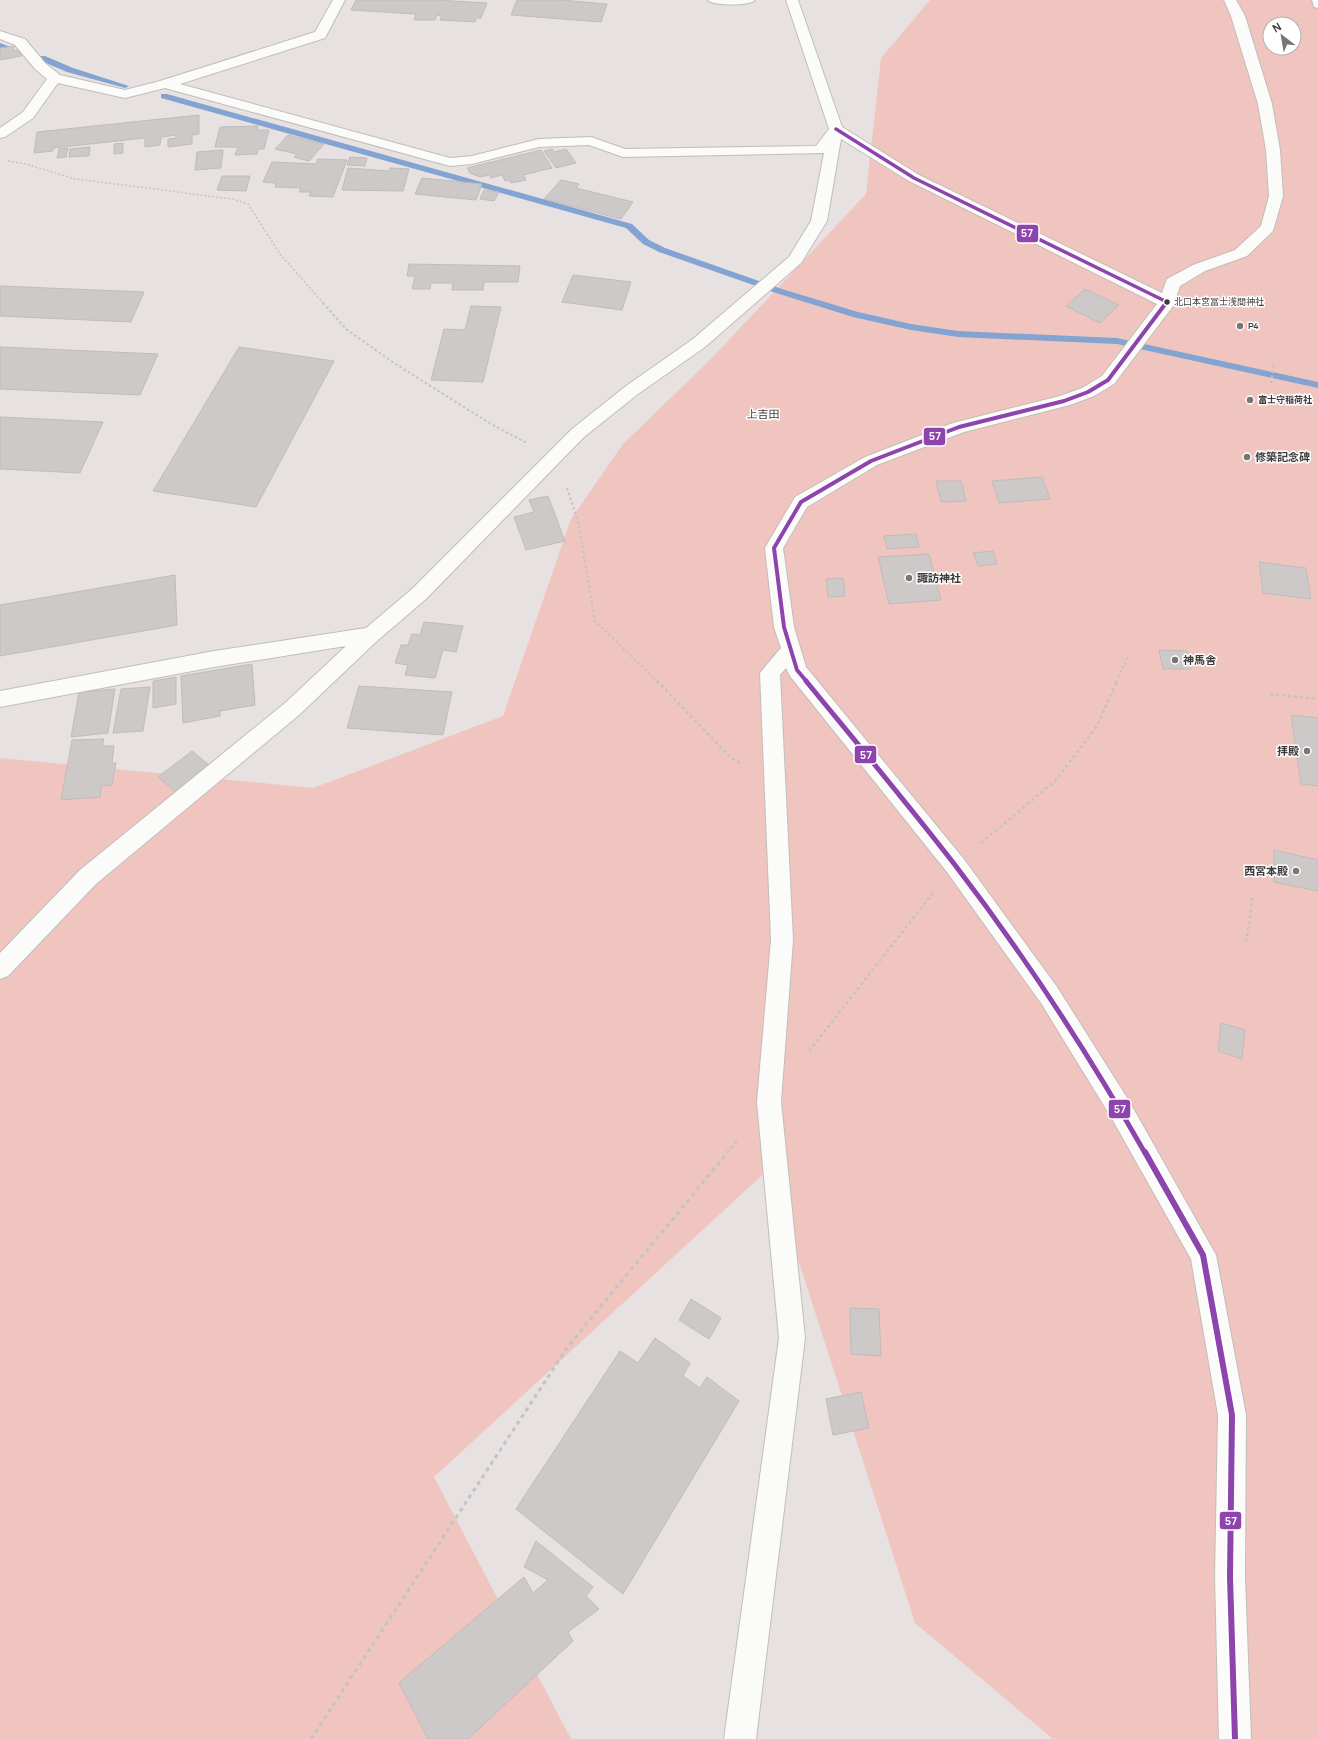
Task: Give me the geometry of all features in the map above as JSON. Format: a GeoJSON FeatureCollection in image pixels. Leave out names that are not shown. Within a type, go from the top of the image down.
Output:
{"type":"FeatureCollection","features":[{"type":"Feature","properties":{"kind":"street"},"geometry":{"type":"LineString","coordinates":[[0,35],[20,42],[40,66],[55,78],[125,94],[165,84],[320,35],[339,0]]}},
{"type":"Feature","properties":{"kind":"street"},"geometry":{"type":"LineString","coordinates":[[714,0],[748,0]]}},
{"type":"Feature","properties":{"kind":"street"},"geometry":{"type":"LineString","coordinates":[[0,969],[88,877],[292,709],[371,635],[419,594],[558,456],[578,433],[632,390],[699,344],[795,260],[818,221],[836,129],[792,0]]}},
{"type":"Feature","properties":{"kind":"street"},"geometry":{"type":"LineString","coordinates":[[1230,0],[1238,16],[1265,104],[1273,150],[1276,196],[1268,228],[1241,253],[1199,268],[1173,283],[1166,302],[1108,380],[1088,392],[1064,401],[959,427],[871,462],[801,502],[774,548],[784,627],[790,651],[797,670],[955,865],[1049,995],[1120,1109],[1203,1255],[1232,1415],[1230,1577],[1235,1739]]}},
{"type":"Feature","properties":{"kind":"street"},"geometry":{"type":"LineString","coordinates":[[0,134],[28,115],[55,78]]}},
{"type":"Feature","properties":{"kind":"street"},"geometry":{"type":"LineString","coordinates":[[165,84],[450,162],[472,160],[539,142],[591,141],[623,153],[820,150],[836,129]]}},
{"type":"Feature","properties":{"kind":"street"},"geometry":{"type":"LineString","coordinates":[[836,129],[914,178],[1166,302]]}},
{"type":"Feature","properties":{"kind":"street"},"geometry":{"type":"LineString","coordinates":[[0,698],[214,659],[371,635]]}},
{"type":"Feature","properties":{"kind":"street"},"geometry":{"type":"LineString","coordinates":[[740,1739],[792,1338],[769,1102],[782,940],[770,673],[790,651]]}},
{"type":"Feature","properties":{"kind":"path"},"geometry":{"type":"LineString","coordinates":[[6,161],[26,164],[75,179],[232,199],[248,204],[280,254],[346,329],[394,363],[491,424],[518,439],[558,456],[578,522],[595,621],[633,656],[730,757],[776,788]]}},
{"type":"Feature","properties":{"kind":"path"},"geometry":{"type":"LineString","coordinates":[[1271,383],[1274,362]]}},
{"type":"Feature","properties":{"kind":"path"},"geometry":{"type":"LineString","coordinates":[[808,1052],[955,865],[1055,781],[1097,726],[1128,656]]}},
{"type":"Feature","properties":{"kind":"path"},"geometry":{"type":"LineString","coordinates":[[1270,694],[1318,699]]}},
{"type":"Feature","properties":{"kind":"path"},"geometry":{"type":"LineString","coordinates":[[1246,942],[1253,896]]}},
{"type":"Feature","properties":{"kind":"path"},"geometry":{"type":"LineString","coordinates":[[311,1739],[568,1345],[769,1102]]}},
{"type":"Feature","properties":{"kind":"shaded area"},"geometry":{"type":"Polygon","coordinates":[[[930,0],[1318,0],[1318,1739],[1053,1739],[915,1623],[769,1169],[434,1477],[571,1739],[0,1739],[0,758],[313,788],[503,716],[571,519],[623,444],[711,359],[866,194],[881,58],[930,0]]]}},
{"type":"Feature","properties":{"kind":"building"},"geometry":{"type":"Polygon","coordinates":[[[356,0],[436,0],[487,3],[481,18],[476,18],[475,22],[440,20],[442,16],[437,15],[435,20],[414,20],[416,14],[351,10],[356,0]]]}},
{"type":"Feature","properties":{"kind":"building"},"geometry":{"type":"Polygon","coordinates":[[[517,0],[561,0],[607,4],[601,22],[511,15],[517,0]]]}},
{"type":"Feature","properties":{"kind":"building"},"geometry":{"type":"Polygon","coordinates":[[[14,46],[14,51],[21,50],[21,56],[0,60],[0,48],[14,46]]]}},
{"type":"Feature","properties":{"kind":"building"},"geometry":{"type":"Polygon","coordinates":[[[199,115],[199,134],[192,135],[192,144],[168,147],[168,139],[176,138],[176,135],[161,137],[160,145],[145,147],[145,138],[53,148],[53,151],[34,153],[37,132],[199,115]]]}},
{"type":"Feature","properties":{"kind":"building"},"geometry":{"type":"Polygon","coordinates":[[[258,126],[257,130],[269,130],[264,149],[258,149],[257,154],[235,155],[238,147],[215,147],[220,127],[258,126]]]}},
{"type":"Feature","properties":{"kind":"building"},"geometry":{"type":"Polygon","coordinates":[[[288,135],[324,144],[309,161],[294,157],[297,154],[275,149],[288,135]]]}},
{"type":"Feature","properties":{"kind":"building"},"geometry":{"type":"Polygon","coordinates":[[[123,143],[123,153],[114,154],[114,144],[123,143]]]}},
{"type":"Feature","properties":{"kind":"building"},"geometry":{"type":"Polygon","coordinates":[[[90,147],[89,156],[69,157],[70,149],[90,147]]]}},
{"type":"Feature","properties":{"kind":"building"},"geometry":{"type":"Polygon","coordinates":[[[68,148],[66,157],[57,158],[59,149],[68,148]]]}},
{"type":"Feature","properties":{"kind":"building"},"geometry":{"type":"Polygon","coordinates":[[[552,149],[554,152],[566,149],[576,163],[556,168],[544,151],[552,149]]]}},
{"type":"Feature","properties":{"kind":"building"},"geometry":{"type":"Polygon","coordinates":[[[223,150],[221,168],[195,170],[197,152],[223,150]]]}},
{"type":"Feature","properties":{"kind":"building"},"geometry":{"type":"Polygon","coordinates":[[[541,150],[552,168],[523,175],[526,180],[511,183],[509,180],[505,181],[502,175],[491,178],[489,175],[480,177],[470,173],[467,168],[541,150]]]}},
{"type":"Feature","properties":{"kind":"building"},"geometry":{"type":"Polygon","coordinates":[[[350,157],[367,158],[365,166],[347,165],[350,157]]]}},
{"type":"Feature","properties":{"kind":"building"},"geometry":{"type":"Polygon","coordinates":[[[318,159],[347,160],[333,197],[309,196],[311,192],[299,192],[301,188],[275,187],[276,183],[263,182],[272,162],[316,164],[318,159]]]}},
{"type":"Feature","properties":{"kind":"building"},"geometry":{"type":"Polygon","coordinates":[[[348,168],[389,171],[390,168],[409,169],[403,191],[342,190],[348,168]]]}},
{"type":"Feature","properties":{"kind":"building"},"geometry":{"type":"Polygon","coordinates":[[[222,176],[250,176],[246,191],[217,190],[222,176]]]}},
{"type":"Feature","properties":{"kind":"building"},"geometry":{"type":"Polygon","coordinates":[[[422,178],[482,184],[476,200],[415,194],[422,178]]]}},
{"type":"Feature","properties":{"kind":"building"},"geometry":{"type":"Polygon","coordinates":[[[561,180],[579,184],[576,188],[633,202],[621,219],[544,199],[561,180]]]}},
{"type":"Feature","properties":{"kind":"building"},"geometry":{"type":"Polygon","coordinates":[[[484,190],[499,192],[494,201],[480,199],[484,190]]]}},
{"type":"Feature","properties":{"kind":"building"},"geometry":{"type":"Polygon","coordinates":[[[409,264],[520,266],[518,282],[484,282],[483,290],[452,290],[453,283],[431,283],[430,289],[412,289],[415,276],[407,276],[409,264]]]}},
{"type":"Feature","properties":{"kind":"building"},"geometry":{"type":"Polygon","coordinates":[[[573,275],[631,282],[622,310],[562,302],[573,275]]]}},
{"type":"Feature","properties":{"kind":"building"},"geometry":{"type":"Polygon","coordinates":[[[0,286],[144,292],[131,322],[0,316],[0,286]]]}},
{"type":"Feature","properties":{"kind":"building"},"geometry":{"type":"Polygon","coordinates":[[[1085,289],[1119,305],[1100,323],[1066,306],[1085,289]]]}},
{"type":"Feature","properties":{"kind":"building"},"geometry":{"type":"Polygon","coordinates":[[[471,306],[501,307],[483,382],[431,380],[444,329],[465,330],[471,306]]]}},
{"type":"Feature","properties":{"kind":"building"},"geometry":{"type":"Polygon","coordinates":[[[0,347],[158,354],[140,395],[0,389],[0,347]]]}},
{"type":"Feature","properties":{"kind":"building"},"geometry":{"type":"Polygon","coordinates":[[[239,347],[334,361],[256,507],[153,491],[239,347]]]}},
{"type":"Feature","properties":{"kind":"building"},"geometry":{"type":"Polygon","coordinates":[[[0,417],[103,422],[80,473],[0,469],[0,417]]]}},
{"type":"Feature","properties":{"kind":"building"},"geometry":{"type":"Polygon","coordinates":[[[1042,477],[1050,499],[999,503],[992,481],[1042,477]]]}},
{"type":"Feature","properties":{"kind":"building"},"geometry":{"type":"Polygon","coordinates":[[[936,481],[961,481],[966,501],[941,502],[936,481]]]}},
{"type":"Feature","properties":{"kind":"building"},"geometry":{"type":"Polygon","coordinates":[[[548,496],[565,541],[526,550],[514,517],[534,512],[529,500],[548,496]]]}},
{"type":"Feature","properties":{"kind":"building"},"geometry":{"type":"Polygon","coordinates":[[[916,534],[919,547],[887,549],[884,536],[916,534]]]}},
{"type":"Feature","properties":{"kind":"building"},"geometry":{"type":"Polygon","coordinates":[[[993,551],[997,564],[978,566],[973,553],[993,551]]]}},
{"type":"Feature","properties":{"kind":"building","name":"諏訪神社"},"geometry":{"type":"Polygon","coordinates":[[[929,554],[941,600],[889,604],[878,557],[929,554]]]}},
{"type":"Feature","properties":{"kind":"building"},"geometry":{"type":"Polygon","coordinates":[[[1259,562],[1306,568],[1311,599],[1263,593],[1259,562]]]}},
{"type":"Feature","properties":{"kind":"building"},"geometry":{"type":"Polygon","coordinates":[[[175,575],[177,625],[0,656],[0,605],[175,575]]]}},
{"type":"Feature","properties":{"kind":"building"},"geometry":{"type":"Polygon","coordinates":[[[843,578],[845,596],[828,597],[826,579],[843,578]]]}},
{"type":"Feature","properties":{"kind":"building"},"geometry":{"type":"Polygon","coordinates":[[[424,622],[463,626],[456,652],[443,650],[435,678],[405,675],[408,665],[395,663],[401,645],[408,645],[412,634],[420,635],[424,622]]]}},
{"type":"Feature","properties":{"kind":"building","name":"神馬舎"},"geometry":{"type":"Polygon","coordinates":[[[1159,650],[1187,651],[1191,669],[1163,669],[1159,650]]]}},
{"type":"Feature","properties":{"kind":"building"},"geometry":{"type":"Polygon","coordinates":[[[252,664],[255,705],[220,711],[220,716],[183,723],[181,676],[252,664]]]}},
{"type":"Feature","properties":{"kind":"building"},"geometry":{"type":"Polygon","coordinates":[[[176,677],[176,704],[153,708],[153,681],[176,677]]]}},
{"type":"Feature","properties":{"kind":"building"},"geometry":{"type":"Polygon","coordinates":[[[359,686],[452,692],[443,735],[347,728],[359,686]]]}},
{"type":"Feature","properties":{"kind":"building"},"geometry":{"type":"Polygon","coordinates":[[[150,687],[143,731],[113,733],[121,689],[150,687]]]}},
{"type":"Feature","properties":{"kind":"building"},"geometry":{"type":"Polygon","coordinates":[[[115,689],[108,733],[71,737],[79,692],[115,689]]]}},
{"type":"Feature","properties":{"kind":"building","name":"拝殿"},"geometry":{"type":"Polygon","coordinates":[[[1291,715],[1318,718],[1318,786],[1301,784],[1291,715]]]}},
{"type":"Feature","properties":{"kind":"building"},"geometry":{"type":"Polygon","coordinates":[[[104,739],[102,746],[114,746],[112,763],[116,763],[112,785],[101,786],[100,797],[61,800],[72,740],[104,739]]]}},
{"type":"Feature","properties":{"kind":"building"},"geometry":{"type":"Polygon","coordinates":[[[192,751],[209,765],[176,792],[158,777],[192,751]]]}},
{"type":"Feature","properties":{"kind":"building","name":"西宮本殿"},"geometry":{"type":"Polygon","coordinates":[[[1274,850],[1318,860],[1318,891],[1274,882],[1274,850]]]}},
{"type":"Feature","properties":{"kind":"building"},"geometry":{"type":"Polygon","coordinates":[[[1221,1023],[1245,1030],[1242,1059],[1218,1051],[1221,1023]]]}},
{"type":"Feature","properties":{"kind":"building"},"geometry":{"type":"Polygon","coordinates":[[[691,1299],[721,1318],[709,1339],[679,1320],[691,1299]]]}},
{"type":"Feature","properties":{"kind":"building"},"geometry":{"type":"Polygon","coordinates":[[[850,1308],[879,1309],[881,1356],[851,1354],[850,1308]]]}},
{"type":"Feature","properties":{"kind":"building"},"geometry":{"type":"Polygon","coordinates":[[[655,1338],[690,1363],[683,1376],[700,1388],[707,1377],[739,1401],[623,1594],[516,1509],[620,1351],[638,1363],[655,1338]]]}},
{"type":"Feature","properties":{"kind":"building"},"geometry":{"type":"Polygon","coordinates":[[[861,1392],[869,1428],[833,1435],[826,1399],[861,1392]]]}},
{"type":"Feature","properties":{"kind":"building"},"geometry":{"type":"Polygon","coordinates":[[[536,1541],[593,1587],[586,1596],[599,1609],[568,1632],[573,1641],[468,1739],[428,1739],[399,1683],[524,1577],[533,1593],[548,1580],[524,1567],[536,1541]]]}},
{"type":"Feature","properties":{"kind":"waterway"},"geometry":{"type":"LineString","coordinates":[[0,45],[6,47]]}},
{"type":"Feature","properties":{"kind":"waterway"},"geometry":{"type":"LineString","coordinates":[[42,58],[70,70],[125,86]]}},
{"type":"Feature","properties":{"kind":"waterway"},"geometry":{"type":"LineString","coordinates":[[164,96],[629,226],[646,242],[662,250],[779,291],[856,315],[911,327],[958,334],[1117,341],[1318,385]]}},
{"type":"Feature","properties":{"kind":"transit line","name":"57"},"geometry":{"type":"LineString","coordinates":[[836,129],[914,178],[1167,302],[1108,380],[1088,392],[1064,401],[959,427],[871,461],[801,502],[774,548],[784,627],[797,670],[955,865],[1049,995],[1120,1109],[1203,1255],[1232,1415],[1230,1577],[1235,1739]]}},
{"type":"Feature","properties":{"kind":"place","name":"北口本宮冨士浅間神社"},"geometry":{"type":"Point","coordinates":[1167,302]}},
{"type":"Feature","properties":{"kind":"place","name":"P4"},"geometry":{"type":"Point","coordinates":[1240,326]}},
{"type":"Feature","properties":{"kind":"place","name":"富士守稲荷社"},"geometry":{"type":"Point","coordinates":[1250,400]}},
{"type":"Feature","properties":{"kind":"place","name":"修築記念碑"},"geometry":{"type":"Point","coordinates":[1247,457]}},
{"type":"Feature","properties":{"kind":"place","name":"諏訪神社"},"geometry":{"type":"Point","coordinates":[909,578]}},
{"type":"Feature","properties":{"kind":"place","name":"神馬舎"},"geometry":{"type":"Point","coordinates":[1175,660]}},
{"type":"Feature","properties":{"kind":"place","name":"拝殿"},"geometry":{"type":"Point","coordinates":[1307,751]}},
{"type":"Feature","properties":{"kind":"place","name":"西宮本殿"},"geometry":{"type":"Point","coordinates":[1296,871]}},
{"type":"Feature","properties":{"kind":"district","name":"上吉田"},"geometry":{"type":"Point","coordinates":[763,414]}}]}
